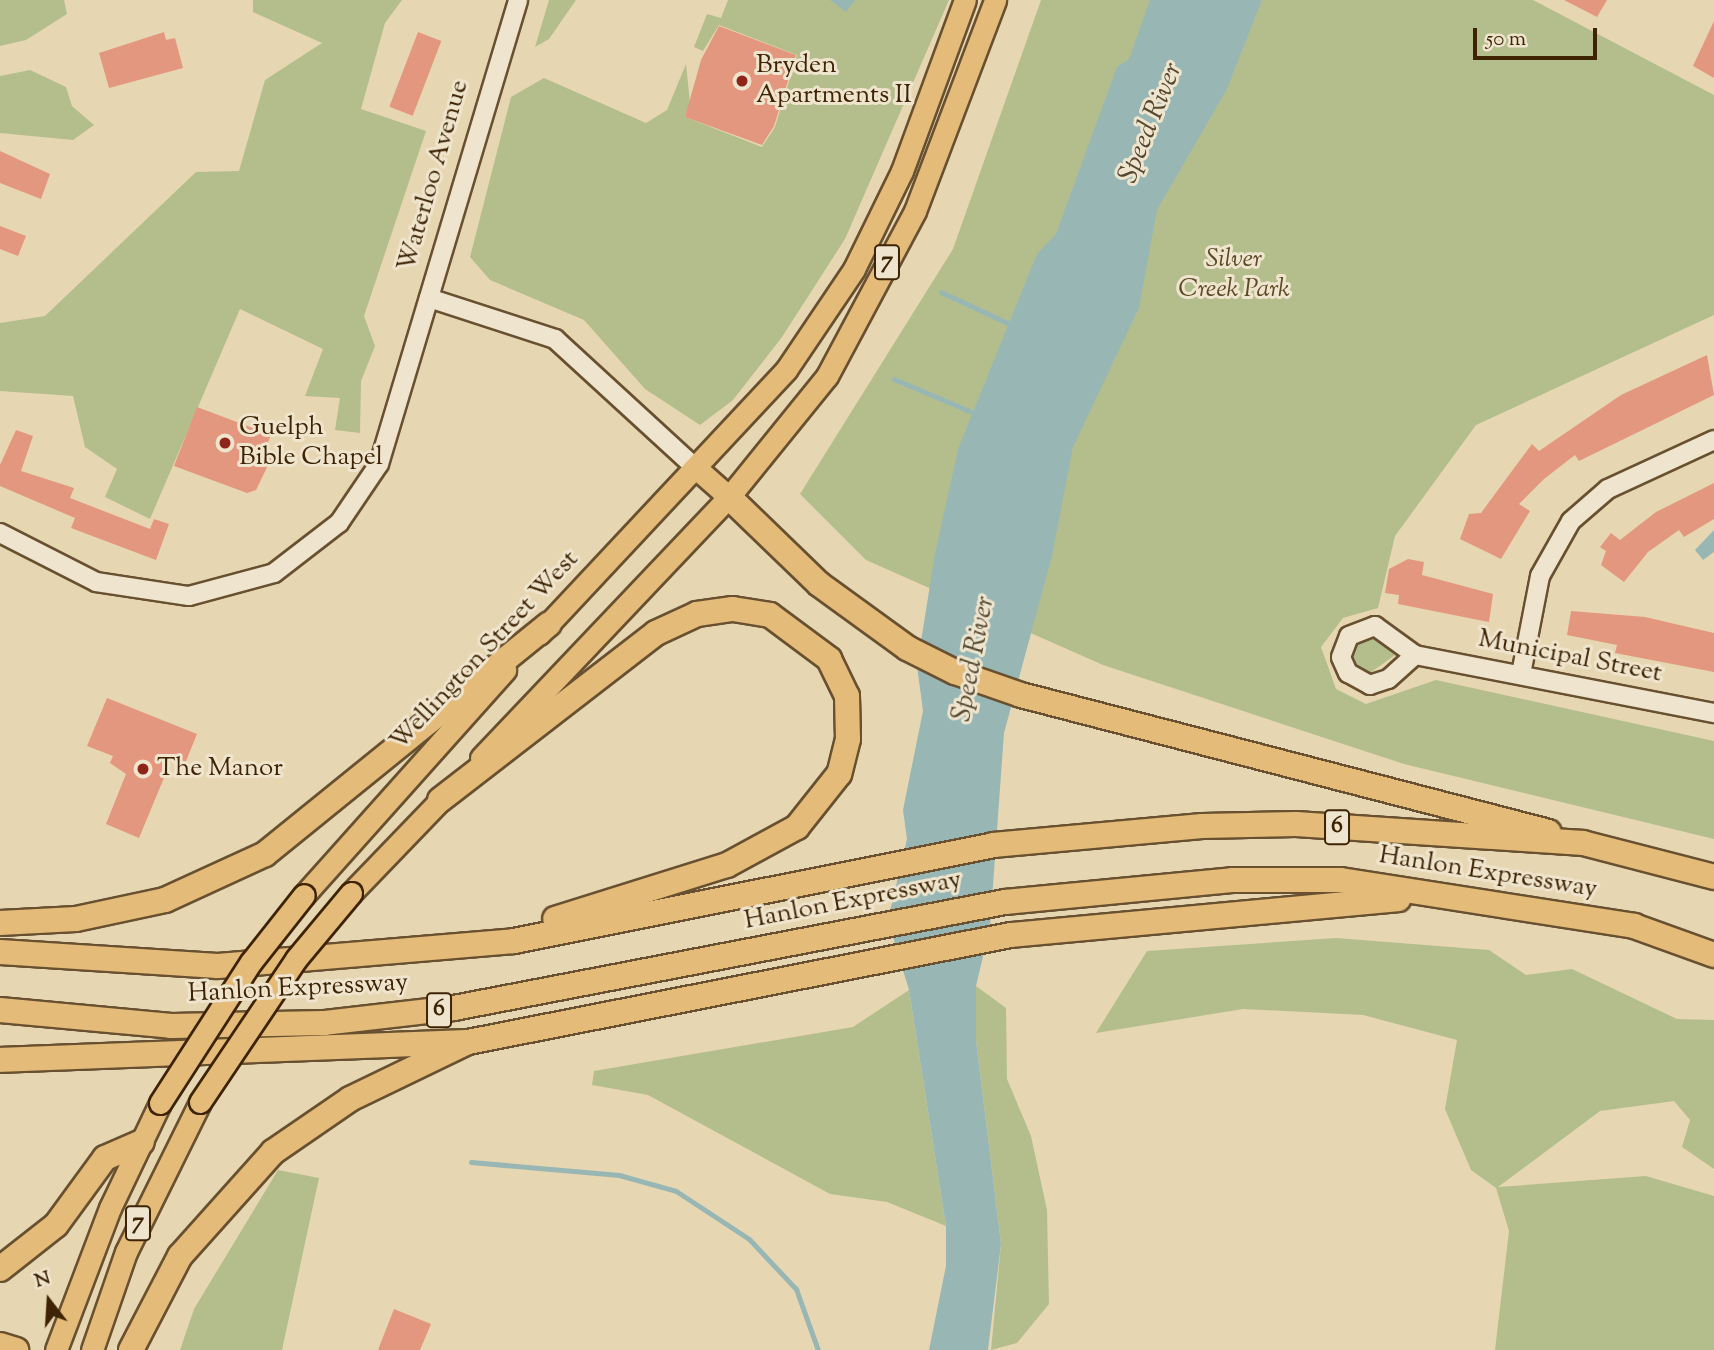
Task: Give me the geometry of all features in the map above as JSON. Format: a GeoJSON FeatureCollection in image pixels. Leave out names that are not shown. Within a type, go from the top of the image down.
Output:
{"type":"FeatureCollection","features":[{"type":"Feature","properties":{"kind":"highway"},"geometry":{"type":"LineString","coordinates":[[729,497],[819,584],[877,628],[955,672],[1089,712],[1481,810],[1583,843]]}},
{"type":"Feature","properties":{"kind":"highway"},"geometry":{"type":"LineString","coordinates":[[440,800],[656,634],[697,614],[733,609],[770,615],[829,659],[847,696],[848,739],[839,774],[821,804],[766,848],[667,888],[473,940]]}},
{"type":"Feature","properties":{"kind":"highway"},"geometry":{"type":"LineString","coordinates":[[0,923],[76,919],[166,900],[265,854],[549,624]]}},
{"type":"Feature","properties":{"kind":"highway","name":"Hanlon Expressway"},"geometry":{"type":"LineString","coordinates":[[0,952],[218,966],[473,940],[535,938],[872,869],[1091,833],[1296,824],[1583,843],[1714,877]]}},
{"type":"Feature","properties":{"kind":"highway","name":"Hanlon Expressway"},"geometry":{"type":"LineString","coordinates":[[0,1010],[171,1026],[324,1023],[467,1006],[871,927],[1090,891],[1231,880],[1341,880],[1634,926],[1714,954]]}},
{"type":"Feature","properties":{"kind":"highway"},"geometry":{"type":"LineString","coordinates":[[0,1060],[468,1042],[869,964],[1092,926],[1433,896]]}},
{"type":"Feature","properties":{"kind":"highway"},"geometry":{"type":"LineString","coordinates":[[131,1350],[180,1256],[273,1153],[350,1099],[468,1042]]}},
{"type":"Feature","properties":{"kind":"highway"},"geometry":{"type":"LineString","coordinates":[[0,1269],[56,1225],[105,1158],[142,1142]]}},
{"type":"Feature","properties":{"kind":"highway"},"geometry":{"type":"LineString","coordinates":[[0,1345],[16,1350]]}},
{"type":"Feature","properties":{"kind":"main road","name":"Wellington Street West"},"geometry":{"type":"LineString","coordinates":[[56,1350],[160,1103],[244,971],[304,895],[549,624],[786,370],[854,269],[902,171],[965,0]]}},
{"type":"Feature","properties":{"kind":"main road","name":"7"},"geometry":{"type":"LineString","coordinates":[[92,1350],[139,1220],[200,1102],[267,999],[351,894],[729,497],[827,376],[915,211],[995,0]]}},
{"type":"Feature","properties":{"kind":"main road","name":"Waterloo Avenue"},"geometry":{"type":"LineString","coordinates":[[696,468],[729,497]]}},
{"type":"Feature","properties":{"kind":"street","name":"Waterloo Avenue"},"geometry":{"type":"LineString","coordinates":[[518,0],[429,298],[555,339],[696,468]]}},
{"type":"Feature","properties":{"kind":"street"},"geometry":{"type":"LineString","coordinates":[[0,533],[96,582],[150,594],[216,592],[282,569],[339,523],[371,480],[429,298]]}},
{"type":"Feature","properties":{"kind":"street"},"geometry":{"type":"LineString","coordinates":[[1521,674],[1540,576],[1571,521],[1608,489],[1714,440]]}},
{"type":"Feature","properties":{"kind":"street","name":"Municipal Street"},"geometry":{"type":"LineString","coordinates":[[1415,655],[1714,713]]}},
{"type":"Feature","properties":{"kind":"green space"},"geometry":{"type":"Polygon","coordinates":[[[0,0],[64,0],[67,14],[26,40],[0,46],[0,0]]]}},
{"type":"Feature","properties":{"kind":"green space"},"geometry":{"type":"Polygon","coordinates":[[[253,0],[402,0],[385,23],[361,109],[426,131],[364,316],[375,346],[361,381],[360,433],[335,430],[340,398],[305,396],[323,349],[240,309],[150,519],[105,497],[117,469],[85,447],[73,396],[0,391],[0,323],[45,316],[196,172],[239,171],[265,80],[322,43],[253,12],[253,0]]]}},
{"type":"Feature","properties":{"kind":"green space"},"geometry":{"type":"Polygon","coordinates":[[[549,0],[576,0],[549,39],[535,47],[549,0]]]}},
{"type":"Feature","properties":{"kind":"green space"},"geometry":{"type":"Polygon","coordinates":[[[728,0],[949,0],[845,239],[782,337],[733,400],[700,425],[645,389],[584,320],[490,280],[470,257],[511,97],[544,78],[646,123],[667,110],[686,64],[690,103],[685,117],[762,147],[775,127],[797,55],[719,25],[703,51],[694,47],[707,14],[721,18],[728,0]]]}},
{"type":"Feature","properties":{"kind":"green space","name":"Silver Creek Park"},"geometry":{"type":"Polygon","coordinates":[[[1041,0],[1533,0],[1714,95],[1714,315],[1476,425],[1395,536],[1378,608],[1343,618],[1321,647],[1336,689],[1366,704],[1436,680],[1714,741],[1714,839],[1404,764],[1103,665],[866,560],[800,494],[953,249],[1041,0]]]}},
{"type":"Feature","properties":{"kind":"green space"},"geometry":{"type":"Polygon","coordinates":[[[30,70],[66,87],[72,106],[94,125],[73,140],[0,133],[0,76],[30,70]]]}},
{"type":"Feature","properties":{"kind":"green space"},"geometry":{"type":"Polygon","coordinates":[[[1373,638],[1395,655],[1370,673],[1356,666],[1353,653],[1359,641],[1373,638]]]}},
{"type":"Feature","properties":{"kind":"green space"},"geometry":{"type":"Polygon","coordinates":[[[1336,938],[1489,950],[1526,975],[1572,969],[1677,1019],[1714,1020],[1714,1169],[1682,1147],[1690,1120],[1674,1101],[1600,1111],[1498,1187],[1646,1176],[1714,1196],[1714,1350],[1495,1350],[1509,1231],[1496,1188],[1471,1170],[1445,1109],[1457,1040],[1363,1015],[1243,1009],[1096,1033],[1147,951],[1336,938]]]}},
{"type":"Feature","properties":{"kind":"green space"},"geometry":{"type":"Polygon","coordinates":[[[976,986],[1006,1008],[1007,1079],[1031,1136],[1047,1210],[1049,1304],[1017,1343],[991,1350],[1001,1244],[976,1040],[976,986]]]}},
{"type":"Feature","properties":{"kind":"green space"},"geometry":{"type":"Polygon","coordinates":[[[909,990],[946,1226],[887,1202],[830,1194],[648,1095],[592,1085],[594,1071],[853,1027],[909,990]]]}},
{"type":"Feature","properties":{"kind":"green space"},"geometry":{"type":"Polygon","coordinates":[[[278,1170],[319,1178],[282,1350],[180,1350],[194,1309],[278,1170]]]}},
{"type":"Feature","properties":{"kind":"water"},"geometry":{"type":"Polygon","coordinates":[[[830,0],[855,0],[846,12],[830,0]]]}},
{"type":"Feature","properties":{"kind":"water","name":"Speed River"},"geometry":{"type":"Polygon","coordinates":[[[1150,0],[1262,0],[1227,89],[1157,210],[1139,308],[1073,447],[1052,556],[1004,733],[990,927],[976,986],[976,1040],[1001,1244],[988,1350],[929,1350],[946,1266],[946,1226],[909,990],[888,920],[907,839],[903,810],[923,711],[917,666],[935,554],[958,449],[1037,254],[1056,234],[1117,67],[1129,59],[1150,0]]]}},
{"type":"Feature","properties":{"kind":"water"},"geometry":{"type":"Polygon","coordinates":[[[1714,530],[1714,552],[1703,560],[1695,550],[1714,530]]]}},
{"type":"Feature","properties":{"kind":"building"},"geometry":{"type":"Polygon","coordinates":[[[1564,0],[1607,0],[1597,17],[1564,0]]]}},
{"type":"Feature","properties":{"kind":"building"},"geometry":{"type":"Polygon","coordinates":[[[1714,21],[1714,78],[1693,66],[1714,21]]]}},
{"type":"Feature","properties":{"kind":"building","name":"Bryden Apartments II"},"geometry":{"type":"Polygon","coordinates":[[[719,26],[796,55],[774,126],[762,145],[685,117],[701,60],[719,26]]]}},
{"type":"Feature","properties":{"kind":"building"},"geometry":{"type":"Polygon","coordinates":[[[164,32],[166,40],[175,38],[183,68],[109,88],[99,53],[164,32]]]}},
{"type":"Feature","properties":{"kind":"building"},"geometry":{"type":"Polygon","coordinates":[[[418,32],[441,41],[413,116],[389,107],[418,32]]]}},
{"type":"Feature","properties":{"kind":"building"},"geometry":{"type":"Polygon","coordinates":[[[0,151],[50,174],[41,199],[0,183],[0,151]]]}},
{"type":"Feature","properties":{"kind":"building"},"geometry":{"type":"Polygon","coordinates":[[[0,226],[26,236],[18,256],[0,249],[0,226]]]}},
{"type":"Feature","properties":{"kind":"building"},"geometry":{"type":"Polygon","coordinates":[[[1707,355],[1714,395],[1579,461],[1575,455],[1544,479],[1519,504],[1530,511],[1501,559],[1460,539],[1469,514],[1481,513],[1532,444],[1539,451],[1621,395],[1707,355]]]}},
{"type":"Feature","properties":{"kind":"building","name":"Guelph Bible Chapel"},"geometry":{"type":"Polygon","coordinates":[[[197,407],[271,435],[264,452],[273,455],[256,490],[247,493],[174,466],[197,407]]]}},
{"type":"Feature","properties":{"kind":"building"},"geometry":{"type":"Polygon","coordinates":[[[16,430],[33,436],[21,471],[74,488],[70,498],[150,529],[154,519],[169,524],[156,560],[71,528],[75,518],[0,486],[0,465],[16,430]]]}},
{"type":"Feature","properties":{"kind":"building"},"geometry":{"type":"Polygon","coordinates":[[[1714,483],[1714,519],[1684,537],[1679,530],[1648,552],[1624,582],[1601,565],[1606,551],[1600,547],[1611,533],[1620,540],[1656,512],[1714,483]]]}},
{"type":"Feature","properties":{"kind":"building"},"geometry":{"type":"Polygon","coordinates":[[[1408,559],[1424,562],[1422,575],[1493,594],[1489,622],[1398,604],[1399,595],[1385,593],[1389,569],[1408,559]]]}},
{"type":"Feature","properties":{"kind":"building"},"geometry":{"type":"Polygon","coordinates":[[[1571,611],[1645,617],[1714,633],[1714,672],[1615,653],[1617,645],[1567,635],[1571,611]]]}},
{"type":"Feature","properties":{"kind":"building","name":"The Manor"},"geometry":{"type":"Polygon","coordinates":[[[107,698],[197,734],[184,766],[171,761],[139,838],[106,824],[126,774],[110,763],[113,756],[87,746],[107,698]]]}},
{"type":"Feature","properties":{"kind":"building"},"geometry":{"type":"Polygon","coordinates":[[[394,1309],[431,1324],[420,1350],[378,1350],[394,1309]]]}},
{"type":"Feature","properties":{"kind":"waterway"},"geometry":{"type":"LineString","coordinates":[[941,292],[1014,326]]}},
{"type":"Feature","properties":{"kind":"waterway"},"geometry":{"type":"LineString","coordinates":[[894,379],[979,415]]}},
{"type":"Feature","properties":{"kind":"waterway"},"geometry":{"type":"LineString","coordinates":[[471,1162],[619,1175],[676,1191],[749,1239],[796,1289],[818,1350]]}},
{"type":"Feature","properties":{"kind":"place","name":"Bryden Apartments II"},"geometry":{"type":"Point","coordinates":[742,81]}},
{"type":"Feature","properties":{"kind":"place","name":"Guelph Bible Chapel"},"geometry":{"type":"Point","coordinates":[225,443]}},
{"type":"Feature","properties":{"kind":"place","name":"The Manor"},"geometry":{"type":"Point","coordinates":[143,769]}}]}
